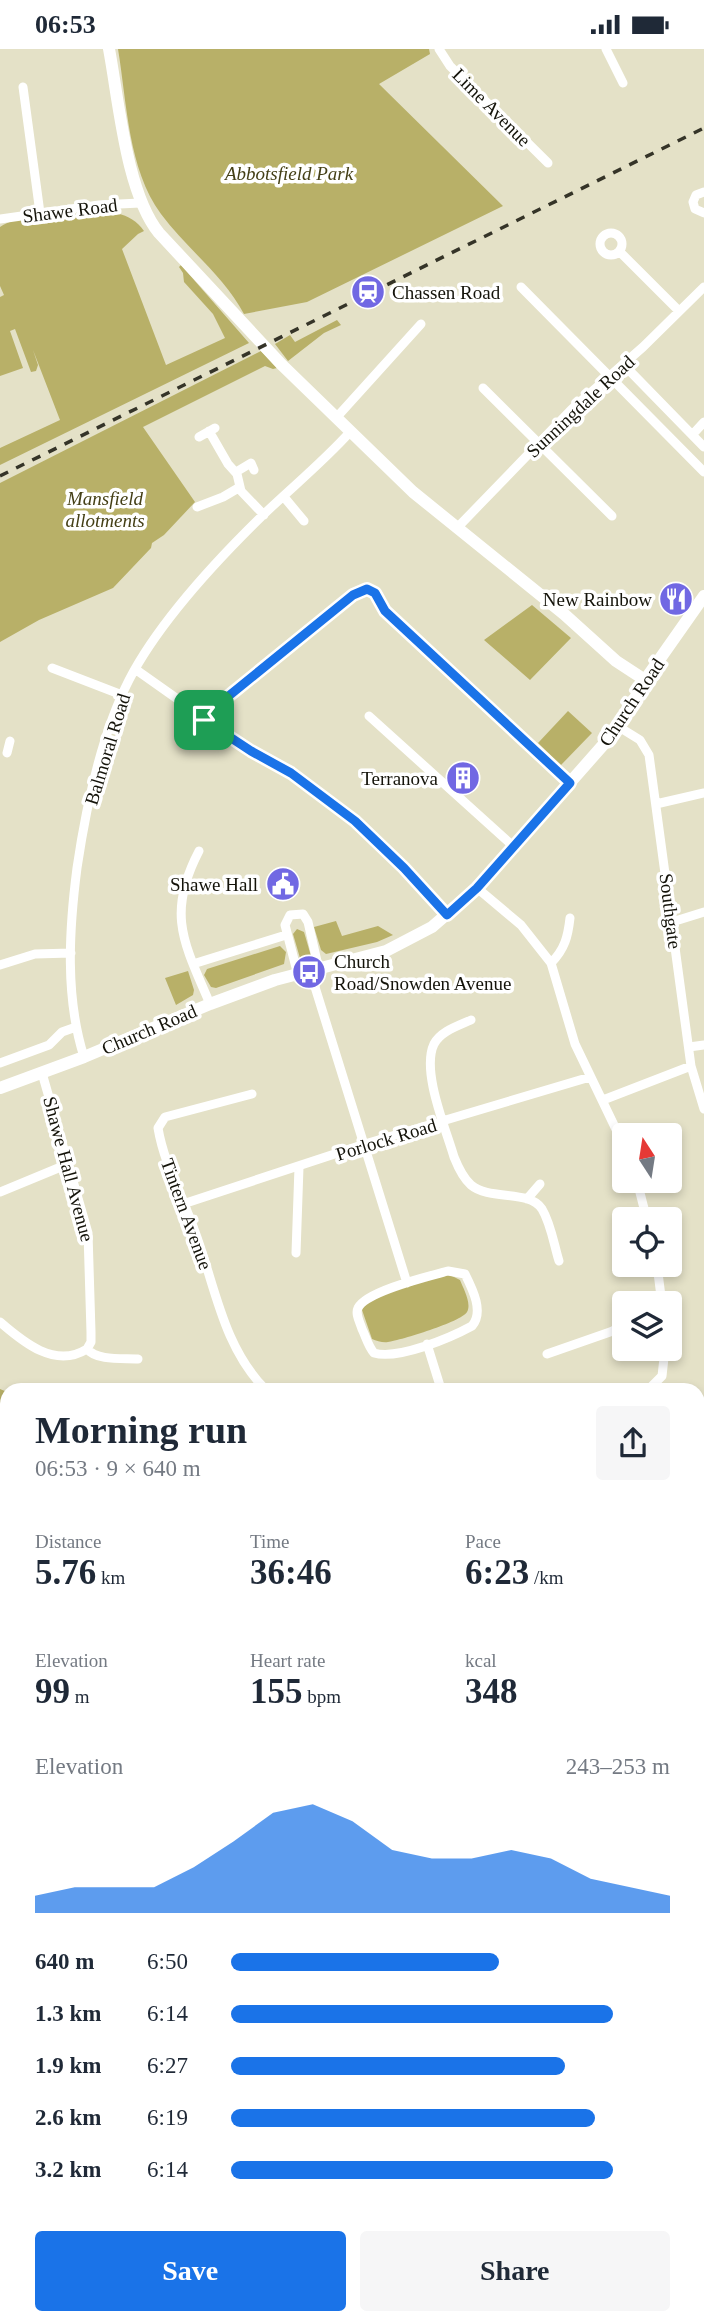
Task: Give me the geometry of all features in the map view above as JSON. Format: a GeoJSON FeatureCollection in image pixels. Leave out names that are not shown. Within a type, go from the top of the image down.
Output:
{"type":"FeatureCollection","features":[{"type":"Feature","properties":{"kind":"main road"},"geometry":{"type":"LineString","coordinates":[[109,49],[128,155],[140,203],[159,233],[281,364],[413,492],[564,614],[616,661],[645,680]]}},
{"type":"Feature","properties":{"kind":"main road","name":"Church Road"},"geometry":{"type":"LineString","coordinates":[[0,1088],[275,980],[386,951],[415,937],[447,915],[477,888],[618,727],[645,680],[704,596]]}},
{"type":"Feature","properties":{"kind":"street","name":"Lime Avenue"},"geometry":{"type":"LineString","coordinates":[[439,49],[450,66],[548,163]]}},
{"type":"Feature","properties":{"kind":"street"},"geometry":{"type":"LineString","coordinates":[[606,49],[623,83]]}},
{"type":"Feature","properties":{"kind":"street"},"geometry":{"type":"LineString","coordinates":[[23,87],[40,213]]}},
{"type":"Feature","properties":{"kind":"street"},"geometry":{"type":"LineString","coordinates":[[704,192],[696,195],[693,202],[695,209],[704,213]]}},
{"type":"Feature","properties":{"kind":"street","name":"Shawe Road"},"geometry":{"type":"LineString","coordinates":[[0,219],[99,205],[140,203]]}},
{"type":"Feature","properties":{"kind":"street"},"geometry":{"type":"LineString","coordinates":[[620,251],[680,311]]}},
{"type":"Feature","properties":{"kind":"street","name":"Sunningdale Road"},"geometry":{"type":"LineString","coordinates":[[457,528],[572,409],[704,287]]}},
{"type":"Feature","properties":{"kind":"street"},"geometry":{"type":"LineString","coordinates":[[521,288],[697,468],[704,472]]}},
{"type":"Feature","properties":{"kind":"street"},"geometry":{"type":"LineString","coordinates":[[336,418],[421,324]]}},
{"type":"Feature","properties":{"kind":"street"},"geometry":{"type":"LineString","coordinates":[[623,364],[704,447]]}},
{"type":"Feature","properties":{"kind":"street"},"geometry":{"type":"LineString","coordinates":[[483,388],[612,516]]}},
{"type":"Feature","properties":{"kind":"street"},"geometry":{"type":"LineString","coordinates":[[692,434],[704,422]]}},
{"type":"Feature","properties":{"kind":"street"},"geometry":{"type":"LineString","coordinates":[[199,437],[212,430],[228,464],[236,471],[244,495],[264,515]]}},
{"type":"Feature","properties":{"kind":"street","name":"Balmoral Road"},"geometry":{"type":"LineString","coordinates":[[84,1057],[76,1027],[71,953],[75,884],[85,824],[102,756],[122,695],[135,669],[169,620],[223,557],[350,432]]}},
{"type":"Feature","properties":{"kind":"street"},"geometry":{"type":"LineString","coordinates":[[236,471],[251,463],[254,470]]}},
{"type":"Feature","properties":{"kind":"street"},"geometry":{"type":"LineString","coordinates":[[197,507],[240,487]]}},
{"type":"Feature","properties":{"kind":"street"},"geometry":{"type":"LineString","coordinates":[[284,497],[304,521]]}},
{"type":"Feature","properties":{"kind":"street"},"geometry":{"type":"LineString","coordinates":[[204,720],[220,703],[353,595],[367,589],[375,593],[385,611],[401,627],[570,783]]}},
{"type":"Feature","properties":{"kind":"street"},"geometry":{"type":"LineString","coordinates":[[52,669],[122,695]]}},
{"type":"Feature","properties":{"kind":"street"},"geometry":{"type":"LineString","coordinates":[[135,669],[204,720],[291,773],[355,821],[447,915]]}},
{"type":"Feature","properties":{"kind":"street"},"geometry":{"type":"LineString","coordinates":[[369,716],[513,846]]}},
{"type":"Feature","properties":{"kind":"street","name":"Southgate"},"geometry":{"type":"LineString","coordinates":[[618,727],[640,740],[646,748],[691,1066],[704,1109]]}},
{"type":"Feature","properties":{"kind":"street"},"geometry":{"type":"LineString","coordinates":[[656,804],[704,793]]}},
{"type":"Feature","properties":{"kind":"street"},"geometry":{"type":"LineString","coordinates":[[200,851],[183,889],[179,917],[182,934],[210,1004]]}},
{"type":"Feature","properties":{"kind":"street"},"geometry":{"type":"LineString","coordinates":[[477,888],[520,925],[551,963],[575,1044],[614,1123]]}},
{"type":"Feature","properties":{"kind":"street"},"geometry":{"type":"LineString","coordinates":[[672,922],[704,912]]}},
{"type":"Feature","properties":{"kind":"street"},"geometry":{"type":"LineString","coordinates":[[315,987],[299,975],[286,935],[286,919],[290,915],[303,914],[308,922],[320,970],[315,987],[407,1283]]}},
{"type":"Feature","properties":{"kind":"street"},"geometry":{"type":"LineString","coordinates":[[551,963],[560,954],[568,938],[569,918]]}},
{"type":"Feature","properties":{"kind":"street"},"geometry":{"type":"LineString","coordinates":[[194,964],[286,935]]}},
{"type":"Feature","properties":{"kind":"street"},"geometry":{"type":"LineString","coordinates":[[0,965],[35,954],[71,953]]}},
{"type":"Feature","properties":{"kind":"street"},"geometry":{"type":"LineString","coordinates":[[471,1020],[447,1031],[435,1043],[430,1059],[431,1075],[460,1170],[472,1186],[484,1193],[527,1199],[542,1209],[559,1261]]}},
{"type":"Feature","properties":{"kind":"street","name":"Church Road"},"geometry":{"type":"LineString","coordinates":[[0,1063],[49,1045],[66,1030],[76,1027]]}},
{"type":"Feature","properties":{"kind":"street"},"geometry":{"type":"LineString","coordinates":[[689,1047],[704,1045]]}},
{"type":"Feature","properties":{"kind":"street"},"geometry":{"type":"LineString","coordinates":[[603,1100],[691,1066]]}},
{"type":"Feature","properties":{"kind":"street","name":"Shawe Hall Avenue"},"geometry":{"type":"LineString","coordinates":[[42,1073],[83,1212],[90,1254],[91,1342],[87,1349]]}},
{"type":"Feature","properties":{"kind":"street","name":"Porlock Road"},"geometry":{"type":"LineString","coordinates":[[183,1204],[365,1144],[590,1077]]}},
{"type":"Feature","properties":{"kind":"street","name":"Tintern Avenue"},"geometry":{"type":"LineString","coordinates":[[252,1094],[165,1117],[158,1125],[159,1139],[171,1176],[209,1271],[221,1317],[244,1363],[260,1383]]}},
{"type":"Feature","properties":{"kind":"street"},"geometry":{"type":"LineString","coordinates":[[0,1192],[68,1164]]}},
{"type":"Feature","properties":{"kind":"street"},"geometry":{"type":"LineString","coordinates":[[296,1253],[299,1167]]}},
{"type":"Feature","properties":{"kind":"street"},"geometry":{"type":"LineString","coordinates":[[527,1199],[540,1184]]}},
{"type":"Feature","properties":{"kind":"street"},"geometry":{"type":"LineString","coordinates":[[448,1271],[465,1275],[479,1312],[477,1320],[472,1326],[427,1344],[391,1355],[374,1353],[369,1347],[357,1309],[376,1294],[407,1283],[448,1271]]}},
{"type":"Feature","properties":{"kind":"street"},"geometry":{"type":"LineString","coordinates":[[0,1322],[24,1343],[46,1353],[71,1356],[87,1349],[91,1354],[138,1359]]}},
{"type":"Feature","properties":{"kind":"street"},"geometry":{"type":"LineString","coordinates":[[547,1354],[612,1331]]}},
{"type":"Feature","properties":{"kind":"street"},"geometry":{"type":"LineString","coordinates":[[427,1344],[439,1383]]}},
{"type":"Feature","properties":{"kind":"street"},"geometry":{"type":"LineString","coordinates":[[655,1383],[662,1376],[664,1361]]}},
{"type":"Feature","properties":{"kind":"green space","name":"Abbotsfield Park"},"geometry":{"type":"Polygon","coordinates":[[[118,49],[429,49],[430,54],[379,84],[503,206],[307,302],[244,314],[216,275],[171,227],[150,196],[130,135],[118,49]]]}},
{"type":"Feature","properties":{"kind":"green space"},"geometry":{"type":"Polygon","coordinates":[[[84,210],[125,216],[139,224],[144,231],[122,249],[166,365],[225,338],[213,314],[184,282],[179,267],[181,265],[249,343],[0,465],[0,448],[60,420],[33,350],[38,365],[36,371],[31,372],[15,329],[10,331],[23,368],[0,376],[0,297],[4,295],[0,286],[0,227],[17,219],[84,210]]]}},
{"type":"Feature","properties":{"kind":"green space"},"geometry":{"type":"Polygon","coordinates":[[[337,320],[341,325],[324,333],[288,361],[275,344],[290,335],[295,342],[337,320]]]}},
{"type":"Feature","properties":{"kind":"green space","name":"Mansfield allotments"},"geometry":{"type":"Polygon","coordinates":[[[261,351],[277,368],[265,366],[143,427],[195,502],[164,535],[152,543],[151,548],[113,588],[39,620],[0,642],[0,483],[261,351]]]}},
{"type":"Feature","properties":{"kind":"green space"},"geometry":{"type":"Polygon","coordinates":[[[532,605],[571,638],[530,680],[484,640],[532,605]]]}},
{"type":"Feature","properties":{"kind":"green space"},"geometry":{"type":"Polygon","coordinates":[[[568,711],[592,733],[561,765],[538,743],[568,711]]]}},
{"type":"Feature","properties":{"kind":"green space"},"geometry":{"type":"Polygon","coordinates":[[[336,921],[342,936],[378,926],[393,935],[377,942],[326,954],[321,950],[314,927],[336,921]]]}},
{"type":"Feature","properties":{"kind":"green space"},"geometry":{"type":"Polygon","coordinates":[[[297,929],[304,932],[311,956],[300,958],[293,934],[297,929]]]}},
{"type":"Feature","properties":{"kind":"green space"},"geometry":{"type":"Polygon","coordinates":[[[280,946],[286,952],[284,964],[216,988],[211,987],[204,975],[207,969],[280,946]]]}},
{"type":"Feature","properties":{"kind":"green space"},"geometry":{"type":"Polygon","coordinates":[[[188,971],[193,995],[176,1005],[165,978],[188,971]]]}},
{"type":"Feature","properties":{"kind":"green space"},"geometry":{"type":"Polygon","coordinates":[[[448,1274],[460,1280],[468,1304],[467,1312],[454,1321],[395,1341],[372,1339],[361,1307],[370,1298],[448,1274]]]}},
{"type":"Feature","properties":{"kind":"railway"},"geometry":{"type":"LineString","coordinates":[[0,476],[704,128]]}},
{"type":"Feature","properties":{"kind":"place","name":"Chassen Road"},"geometry":{"type":"Point","coordinates":[368,292]}},
{"type":"Feature","properties":{"kind":"place","name":"New Rainbow"},"geometry":{"type":"Point","coordinates":[676,599]}},
{"type":"Feature","properties":{"kind":"place","name":"Terranova"},"geometry":{"type":"Point","coordinates":[463,778]}},
{"type":"Feature","properties":{"kind":"place","name":"Shawe Hall"},"geometry":{"type":"Point","coordinates":[283,884]}},
{"type":"Feature","properties":{"kind":"place","name":"Church Road/Snowden Avenue"},"geometry":{"type":"Point","coordinates":[309,972]}},
{"type":"Feature","properties":{"kind":"route"},"geometry":{"type":"LineString","coordinates":[[367,589],[375,593],[385,611],[570,783],[477,888],[447,915],[424,888],[355,821],[291,773],[204,720],[220,703],[353,595],[367,589]]}}]}
